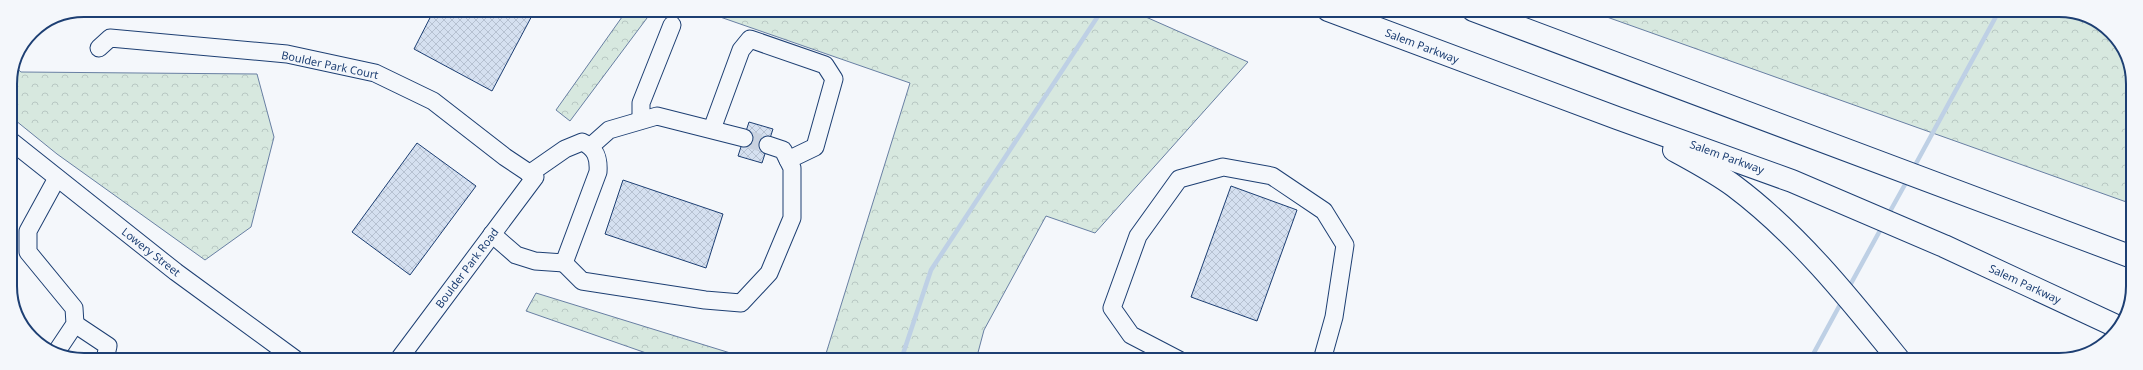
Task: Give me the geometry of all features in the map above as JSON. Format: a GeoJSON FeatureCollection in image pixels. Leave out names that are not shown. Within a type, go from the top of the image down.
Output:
{"type":"FeatureCollection","features":[{"type":"Feature","properties":{"kind":"highway","name":"Salem Parkway"},"geometry":{"type":"LineString","coordinates":[[1347,17],[1617,118],[1792,181],[1944,246],[2113,325]]}},
{"type":"Feature","properties":{"kind":"highway"},"geometry":{"type":"LineString","coordinates":[[1492,17],[2126,255]]}},
{"type":"Feature","properties":{"kind":"highway"},"geometry":{"type":"LineString","coordinates":[[1617,118],[1714,172],[1754,202],[1823,268],[1893,353]]}},
{"type":"Feature","properties":{"kind":"street"},"geometry":{"type":"LineString","coordinates":[[641,120],[641,103],[672,24]]}},
{"type":"Feature","properties":{"kind":"street","name":"Boulder Park Court"},"geometry":{"type":"LineString","coordinates":[[99,48],[110,38],[126,39],[287,54],[375,73],[432,101],[505,157],[532,175]]}},
{"type":"Feature","properties":{"kind":"street"},"geometry":{"type":"LineString","coordinates":[[712,129],[741,50],[750,39],[826,65],[834,79],[815,148],[788,160]]}},
{"type":"Feature","properties":{"kind":"street"},"geometry":{"type":"LineString","coordinates":[[564,263],[598,172],[599,159],[591,146],[609,130],[657,116],[744,138]]}},
{"type":"Feature","properties":{"kind":"street","name":"Boulder Park Road"},"geometry":{"type":"LineString","coordinates":[[403,353],[492,234],[532,175],[565,149],[582,142],[591,146]]}},
{"type":"Feature","properties":{"kind":"street"},"geometry":{"type":"LineString","coordinates":[[492,234],[516,255],[535,261],[564,263],[582,281],[741,304],[769,273],[792,218],[792,168],[783,150],[768,145]]}},
{"type":"Feature","properties":{"kind":"street","name":"Lowery Street"},"geometry":{"type":"LineString","coordinates":[[17,146],[176,272],[287,353]]}},
{"type":"Feature","properties":{"kind":"street"},"geometry":{"type":"LineString","coordinates":[[1166,353],[1131,335],[1112,308],[1138,236],[1179,179],[1223,167],[1272,176],[1324,211],[1345,245],[1334,317],[1324,353]]}},
{"type":"Feature","properties":{"kind":"street"},"geometry":{"type":"LineString","coordinates":[[57,178],[28,231],[28,252],[74,308],[75,324],[59,348]]}},
{"type":"Feature","properties":{"kind":"street"},"geometry":{"type":"LineString","coordinates":[[75,324],[108,346],[106,353]]}},
{"type":"Feature","properties":{"kind":"green space"},"geometry":{"type":"Polygon","coordinates":[[[622,17],[648,17],[570,121],[556,110],[622,17]]]}},
{"type":"Feature","properties":{"kind":"green space"},"geometry":{"type":"Polygon","coordinates":[[[720,17],[1146,17],[1248,62],[1095,233],[1046,216],[984,330],[978,353],[826,353],[910,83],[720,17]]]}},
{"type":"Feature","properties":{"kind":"green space"},"geometry":{"type":"Polygon","coordinates":[[[1607,17],[2059,17],[2089,24],[2100,31],[2112,43],[2119,54],[2125,71],[2126,202],[1607,17]]]}},
{"type":"Feature","properties":{"kind":"green space"},"geometry":{"type":"Polygon","coordinates":[[[18,70],[21,72],[257,74],[274,137],[251,227],[205,260],[57,154],[17,122],[18,70]]]}},
{"type":"Feature","properties":{"kind":"green space"},"geometry":{"type":"Polygon","coordinates":[[[536,293],[730,353],[646,353],[526,311],[536,293]]]}},
{"type":"Feature","properties":{"kind":"building"},"geometry":{"type":"Polygon","coordinates":[[[430,17],[531,17],[492,91],[414,49],[430,17]]]}},
{"type":"Feature","properties":{"kind":"building"},"geometry":{"type":"Polygon","coordinates":[[[749,122],[773,129],[762,163],[738,156],[749,122]]]}},
{"type":"Feature","properties":{"kind":"building"},"geometry":{"type":"Polygon","coordinates":[[[417,143],[476,186],[410,275],[352,232],[417,143]]]}},
{"type":"Feature","properties":{"kind":"building"},"geometry":{"type":"Polygon","coordinates":[[[623,180],[723,214],[706,268],[605,234],[623,180]]]}},
{"type":"Feature","properties":{"kind":"building"},"geometry":{"type":"Polygon","coordinates":[[[1231,186],[1297,210],[1257,321],[1191,297],[1231,186]]]}},
{"type":"Feature","properties":{"kind":"waterway"},"geometry":{"type":"LineString","coordinates":[[903,353],[931,270],[1097,17]]}},
{"type":"Feature","properties":{"kind":"waterway"},"geometry":{"type":"LineString","coordinates":[[1913,169],[1996,17]]}},
{"type":"Feature","properties":{"kind":"waterway"},"geometry":{"type":"LineString","coordinates":[[1888,215],[1908,179]]}},
{"type":"Feature","properties":{"kind":"waterway"},"geometry":{"type":"LineString","coordinates":[[1848,289],[1883,225]]}},
{"type":"Feature","properties":{"kind":"waterway"},"geometry":{"type":"LineString","coordinates":[[1814,353],[1842,301]]}},
{"type":"Feature","properties":{"kind":"tunnel"},"geometry":{"type":"LineString","coordinates":[[744,138],[768,145]]}}]}
